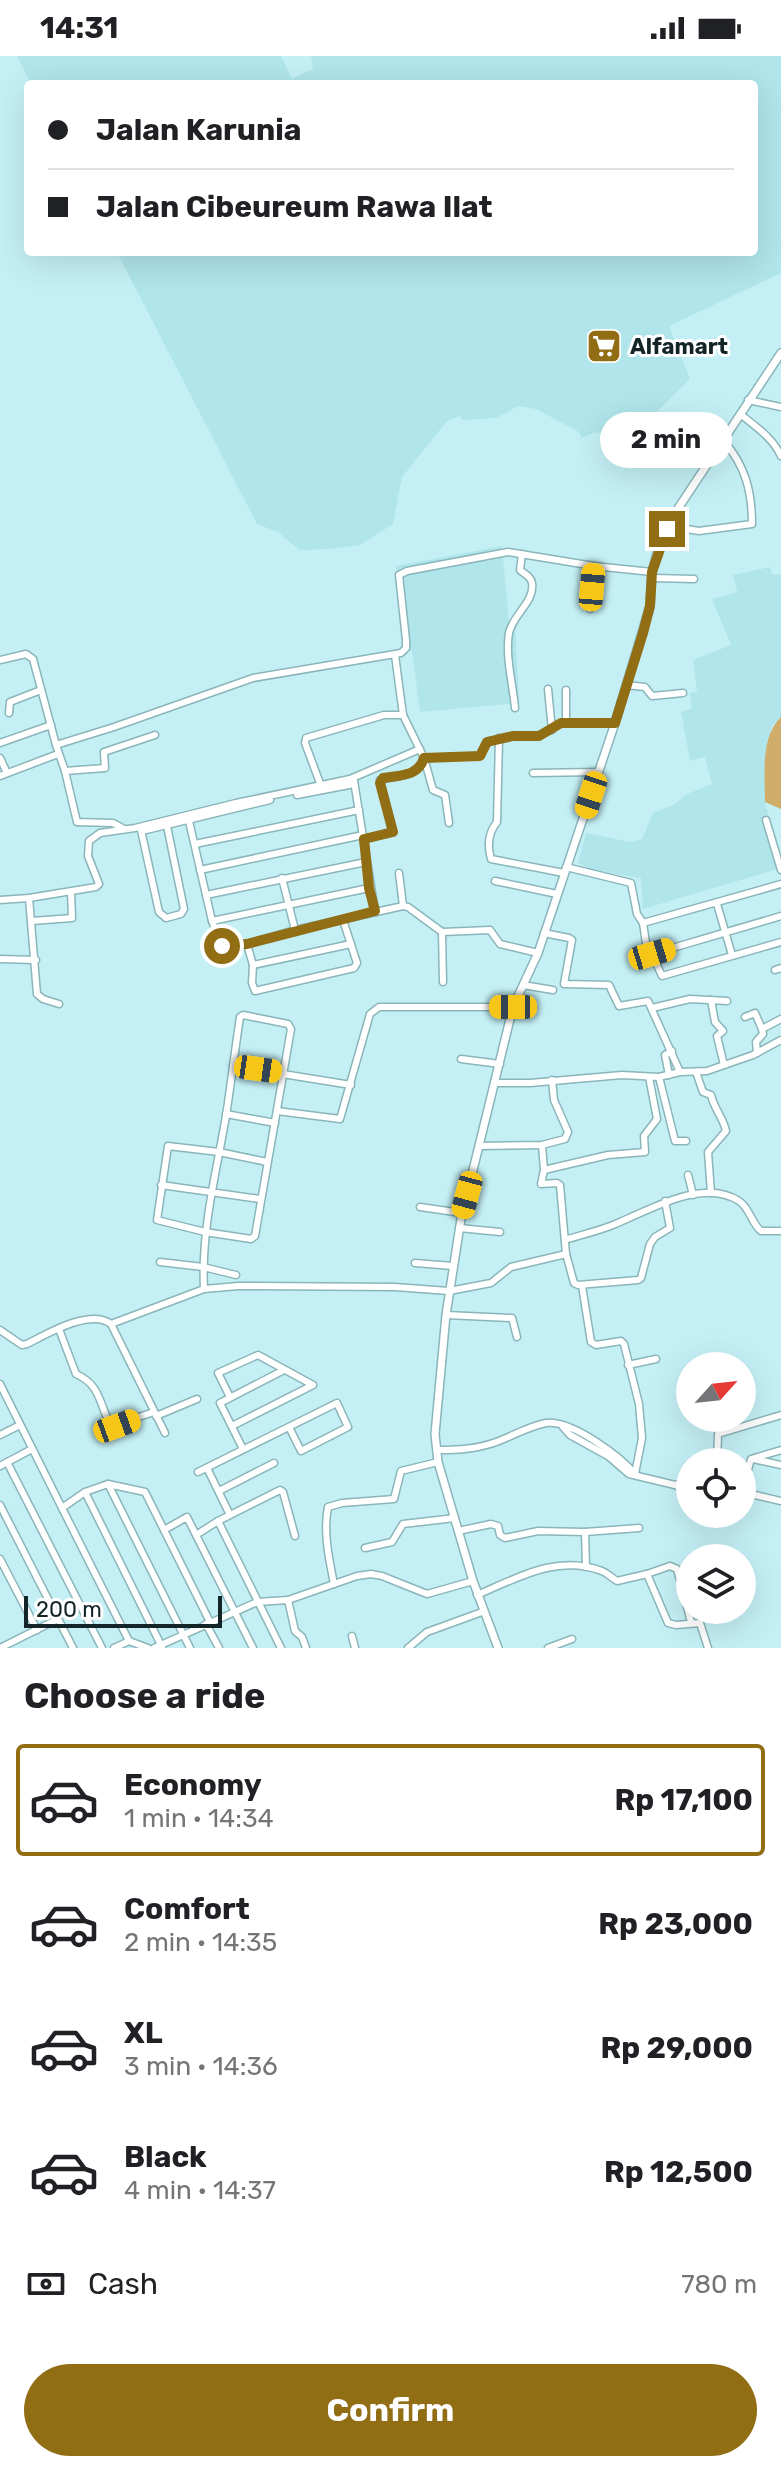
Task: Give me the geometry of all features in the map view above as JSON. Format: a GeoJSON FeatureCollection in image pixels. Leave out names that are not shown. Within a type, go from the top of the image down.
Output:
{"type":"FeatureCollection","features":[{"type":"Feature","properties":{"kind":"street"},"geometry":{"type":"LineString","coordinates":[[498,1648],[482,1612],[458,1531],[438,1462],[435,1434],[446,1315],[462,1213],[513,1007],[538,953],[615,723],[650,606],[652,575],[659,546],[668,526],[781,353]]}},
{"type":"Feature","properties":{"kind":"street"},"geometry":{"type":"LineString","coordinates":[[748,400],[781,407]]}},
{"type":"Feature","properties":{"kind":"street"},"geometry":{"type":"LineString","coordinates":[[740,414],[760,429],[781,456]]}},
{"type":"Feature","properties":{"kind":"street"},"geometry":{"type":"LineString","coordinates":[[668,526],[683,531],[699,531],[752,524],[745,471],[739,458],[723,440]]}},
{"type":"Feature","properties":{"kind":"street"},"geometry":{"type":"LineString","coordinates":[[56,745],[253,678],[395,655],[406,648],[401,573],[508,552],[694,579]]}},
{"type":"Feature","properties":{"kind":"street"},"geometry":{"type":"LineString","coordinates":[[515,708],[509,636],[513,621],[529,600],[532,582],[520,570],[522,554]]}},
{"type":"Feature","properties":{"kind":"street"},"geometry":{"type":"LineString","coordinates":[[590,609],[594,566]]}},
{"type":"Feature","properties":{"kind":"street"},"geometry":{"type":"LineString","coordinates":[[0,660],[30,655],[34,662],[77,822],[113,823],[124,829]]}},
{"type":"Feature","properties":{"kind":"street"},"geometry":{"type":"LineString","coordinates":[[395,655],[403,715],[424,758],[433,790],[445,795],[449,823]]}},
{"type":"Feature","properties":{"kind":"street"},"geometry":{"type":"LineString","coordinates":[[626,685],[645,687],[652,696],[683,693]]}},
{"type":"Feature","properties":{"kind":"street"},"geometry":{"type":"LineString","coordinates":[[548,689],[552,730]]}},
{"type":"Feature","properties":{"kind":"street"},"geometry":{"type":"LineString","coordinates":[[9,713],[10,702],[41,690]]}},
{"type":"Feature","properties":{"kind":"street"},"geometry":{"type":"LineString","coordinates":[[566,690],[566,722]]}},
{"type":"Feature","properties":{"kind":"street"},"geometry":{"type":"LineString","coordinates":[[321,786],[305,743],[306,738],[384,715],[403,715]]}},
{"type":"Feature","properties":{"kind":"street"},"geometry":{"type":"LineString","coordinates":[[424,758],[480,756],[486,743],[499,738],[539,736],[559,723],[615,723]]}},
{"type":"Feature","properties":{"kind":"street"},"geometry":{"type":"LineString","coordinates":[[0,743],[51,725]]}},
{"type":"Feature","properties":{"kind":"street"},"geometry":{"type":"LineString","coordinates":[[65,771],[105,768],[104,752],[155,735]]}},
{"type":"Feature","properties":{"kind":"street"},"geometry":{"type":"LineString","coordinates":[[499,738],[497,822],[491,829],[489,839],[491,859],[631,883],[647,950],[662,976],[781,942]]}},
{"type":"Feature","properties":{"kind":"street"},"geometry":{"type":"LineString","coordinates":[[0,900],[96,887],[99,884],[87,846],[91,838],[100,833],[167,826],[354,781],[420,749]]}},
{"type":"Feature","properties":{"kind":"street"},"geometry":{"type":"LineString","coordinates":[[0,758],[4,775],[58,754]]}},
{"type":"Feature","properties":{"kind":"street"},"geometry":{"type":"LineString","coordinates":[[200,870],[393,832],[380,780],[410,774],[420,768],[424,758]]}},
{"type":"Feature","properties":{"kind":"street"},"geometry":{"type":"LineString","coordinates":[[533,773],[598,772]]}},
{"type":"Feature","properties":{"kind":"street"},"geometry":{"type":"LineString","coordinates":[[141,829],[354,781]]}},
{"type":"Feature","properties":{"kind":"street"},"geometry":{"type":"LineString","coordinates":[[354,781],[375,911]]}},
{"type":"Feature","properties":{"kind":"street"},"geometry":{"type":"LineString","coordinates":[[195,844],[359,810]]}},
{"type":"Feature","properties":{"kind":"street"},"geometry":{"type":"LineString","coordinates":[[766,820],[781,870]]}},
{"type":"Feature","properties":{"kind":"street"},"geometry":{"type":"LineString","coordinates":[[189,821],[212,921],[220,944],[225,947],[403,906],[442,932],[486,929],[494,932],[500,944],[538,953]]}},
{"type":"Feature","properties":{"kind":"street"},"geometry":{"type":"LineString","coordinates":[[141,829],[159,912],[166,918],[181,914],[184,909],[167,826]]}},
{"type":"Feature","properties":{"kind":"street"},"geometry":{"type":"LineString","coordinates":[[206,895],[366,862]]}},
{"type":"Feature","properties":{"kind":"street"},"geometry":{"type":"LineString","coordinates":[[399,873],[403,906]]}},
{"type":"Feature","properties":{"kind":"street"},"geometry":{"type":"LineString","coordinates":[[282,878],[295,930]]}},
{"type":"Feature","properties":{"kind":"street"},"geometry":{"type":"LineString","coordinates":[[495,881],[557,894]]}},
{"type":"Feature","properties":{"kind":"street"},"geometry":{"type":"LineString","coordinates":[[643,923],[781,884]]}},
{"type":"Feature","properties":{"kind":"street"},"geometry":{"type":"LineString","coordinates":[[212,921],[369,888]]}},
{"type":"Feature","properties":{"kind":"street"},"geometry":{"type":"LineString","coordinates":[[32,921],[72,918],[71,892]]}},
{"type":"Feature","properties":{"kind":"street"},"geometry":{"type":"LineString","coordinates":[[29,898],[37,994],[59,1004]]}},
{"type":"Feature","properties":{"kind":"street"},"geometry":{"type":"LineString","coordinates":[[717,904],[732,955]]}},
{"type":"Feature","properties":{"kind":"street"},"geometry":{"type":"LineString","coordinates":[[652,954],[781,916]]}},
{"type":"Feature","properties":{"kind":"street"},"geometry":{"type":"LineString","coordinates":[[247,944],[255,991],[354,968],[357,963],[343,920]]}},
{"type":"Feature","properties":{"kind":"street"},"geometry":{"type":"LineString","coordinates":[[442,932],[443,982]]}},
{"type":"Feature","properties":{"kind":"street"},"geometry":{"type":"LineString","coordinates":[[544,933],[572,940],[564,984],[609,985],[619,1006],[645,1000],[652,1008],[680,1072]]}},
{"type":"Feature","properties":{"kind":"street"},"geometry":{"type":"LineString","coordinates":[[253,965],[351,944]]}},
{"type":"Feature","properties":{"kind":"street"},"geometry":{"type":"LineString","coordinates":[[0,959],[36,960]]}},
{"type":"Feature","properties":{"kind":"street"},"geometry":{"type":"LineString","coordinates":[[523,985],[553,990]]}},
{"type":"Feature","properties":{"kind":"street"},"geometry":{"type":"LineString","coordinates":[[652,1008],[690,999],[727,1001]]}},
{"type":"Feature","properties":{"kind":"street"},"geometry":{"type":"LineString","coordinates":[[711,1000],[715,1022],[723,1031],[717,1036],[724,1065]]}},
{"type":"Feature","properties":{"kind":"street"},"geometry":{"type":"LineString","coordinates":[[277,1111],[337,1120],[341,1116],[370,1014],[379,1007],[513,1007]]}},
{"type":"Feature","properties":{"kind":"street"},"geometry":{"type":"LineString","coordinates":[[745,1017],[755,1013],[762,1029],[763,1034],[756,1042],[757,1053]]}},
{"type":"Feature","properties":{"kind":"street"},"geometry":{"type":"LineString","coordinates":[[204,1289],[205,1232],[219,1152],[226,1114],[240,1017],[243,1015],[290,1026],[284,1073],[254,1238],[205,1232],[157,1220],[168,1146],[219,1152],[267,1162]]}},
{"type":"Feature","properties":{"kind":"street"},"geometry":{"type":"LineString","coordinates":[[762,1029],[781,1019]]}},
{"type":"Feature","properties":{"kind":"street"},"geometry":{"type":"LineString","coordinates":[[496,1083],[611,1075],[659,1077],[696,1072],[757,1053],[781,1040]]}},
{"type":"Feature","properties":{"kind":"street"},"geometry":{"type":"LineString","coordinates":[[669,1075],[665,1055],[672,1051]]}},
{"type":"Feature","properties":{"kind":"street"},"geometry":{"type":"LineString","coordinates":[[461,1059],[500,1064]]}},
{"type":"Feature","properties":{"kind":"street"},"geometry":{"type":"LineString","coordinates":[[233,1066],[351,1085]]}},
{"type":"Feature","properties":{"kind":"street"},"geometry":{"type":"LineString","coordinates":[[696,1072],[703,1092],[711,1095],[726,1131],[708,1152],[711,1193]]}},
{"type":"Feature","properties":{"kind":"street"},"geometry":{"type":"LineString","coordinates":[[544,1170],[608,1155],[645,1152],[644,1136],[657,1119],[649,1077]]}},
{"type":"Feature","properties":{"kind":"street"},"geometry":{"type":"LineString","coordinates":[[659,1077],[675,1141],[686,1141]]}},
{"type":"Feature","properties":{"kind":"street"},"geometry":{"type":"LineString","coordinates":[[479,1146],[542,1145],[568,1136],[554,1100],[552,1080]]}},
{"type":"Feature","properties":{"kind":"street"},"geometry":{"type":"LineString","coordinates":[[226,1114],[275,1123]]}},
{"type":"Feature","properties":{"kind":"street"},"geometry":{"type":"LineString","coordinates":[[542,1145],[542,1185],[560,1185],[566,1254],[574,1283],[582,1286],[641,1278],[650,1244],[670,1228],[665,1201]]}},
{"type":"Feature","properties":{"kind":"street"},"geometry":{"type":"LineString","coordinates":[[688,1175],[693,1195]]}},
{"type":"Feature","properties":{"kind":"street"},"geometry":{"type":"LineString","coordinates":[[161,1185],[260,1199]]}},
{"type":"Feature","properties":{"kind":"street"},"geometry":{"type":"LineString","coordinates":[[565,1240],[615,1224],[665,1201],[711,1193],[739,1201],[761,1231],[781,1231]]}},
{"type":"Feature","properties":{"kind":"street"},"geometry":{"type":"LineString","coordinates":[[420,1207],[462,1213]]}},
{"type":"Feature","properties":{"kind":"street"},"geometry":{"type":"LineString","coordinates":[[459,1228],[500,1232]]}},
{"type":"Feature","properties":{"kind":"street"},"geometry":{"type":"LineString","coordinates":[[111,1324],[204,1289],[238,1286],[395,1287],[449,1291],[491,1283],[511,1267],[566,1254]]}},
{"type":"Feature","properties":{"kind":"street"},"geometry":{"type":"LineString","coordinates":[[160,1262],[236,1275]]}},
{"type":"Feature","properties":{"kind":"street"},"geometry":{"type":"LineString","coordinates":[[415,1263],[453,1266]]}},
{"type":"Feature","properties":{"kind":"street"},"geometry":{"type":"LineString","coordinates":[[582,1286],[591,1342],[596,1345],[621,1341],[628,1365],[639,1404],[642,1438],[636,1475]]}},
{"type":"Feature","properties":{"kind":"street"},"geometry":{"type":"LineString","coordinates":[[446,1315],[512,1318],[517,1337]]}},
{"type":"Feature","properties":{"kind":"street"},"geometry":{"type":"LineString","coordinates":[[0,1330],[22,1345],[96,1318],[111,1324],[165,1433]]}},
{"type":"Feature","properties":{"kind":"street"},"geometry":{"type":"LineString","coordinates":[[59,1329],[76,1374],[94,1387],[111,1426],[197,1399]]}},
{"type":"Feature","properties":{"kind":"street"},"geometry":{"type":"LineString","coordinates":[[230,1397],[218,1373],[258,1355],[313,1385],[232,1426]]}},
{"type":"Feature","properties":{"kind":"street"},"geometry":{"type":"LineString","coordinates":[[628,1365],[656,1359]]}},
{"type":"Feature","properties":{"kind":"street"},"geometry":{"type":"LineString","coordinates":[[243,1449],[220,1403],[285,1370]]}},
{"type":"Feature","properties":{"kind":"street"},"geometry":{"type":"LineString","coordinates":[[0,1384],[135,1644]]}},
{"type":"Feature","properties":{"kind":"street"},"geometry":{"type":"LineString","coordinates":[[198,1472],[337,1403],[348,1427],[301,1451],[289,1427]]}},
{"type":"Feature","properties":{"kind":"street"},"geometry":{"type":"LineString","coordinates":[[718,1448],[718,1434],[781,1415]]}},
{"type":"Feature","properties":{"kind":"street"},"geometry":{"type":"LineString","coordinates":[[438,1450],[483,1447],[550,1423],[563,1427],[570,1435],[608,1456],[629,1474],[675,1485]]}},
{"type":"Feature","properties":{"kind":"street"},"geometry":{"type":"LineString","coordinates":[[0,1435],[20,1425]]}},
{"type":"Feature","properties":{"kind":"street"},"geometry":{"type":"LineString","coordinates":[[32,1449],[3,1464],[102,1648]]}},
{"type":"Feature","properties":{"kind":"street"},"geometry":{"type":"LineString","coordinates":[[756,1458],[781,1450]]}},
{"type":"Feature","properties":{"kind":"street"},"geometry":{"type":"LineString","coordinates":[[756,1460],[781,1465]]}},
{"type":"Feature","properties":{"kind":"street"},"geometry":{"type":"LineString","coordinates":[[334,1584],[328,1556],[328,1507],[394,1499],[401,1471],[438,1462]]}},
{"type":"Feature","properties":{"kind":"street"},"geometry":{"type":"LineString","coordinates":[[219,1491],[274,1463]]}},
{"type":"Feature","properties":{"kind":"street"},"geometry":{"type":"LineString","coordinates":[[207,1468],[230,1515]]}},
{"type":"Feature","properties":{"kind":"street"},"geometry":{"type":"LineString","coordinates":[[62,1508],[85,1492],[108,1484],[145,1492],[219,1648]]}},
{"type":"Feature","properties":{"kind":"street"},"geometry":{"type":"LineString","coordinates":[[108,1484],[190,1648]]}},
{"type":"Feature","properties":{"kind":"street"},"geometry":{"type":"LineString","coordinates":[[196,1535],[280,1490],[295,1536]]}},
{"type":"Feature","properties":{"kind":"street"},"geometry":{"type":"LineString","coordinates":[[85,1492],[156,1647]]}},
{"type":"Feature","properties":{"kind":"street"},"geometry":{"type":"LineString","coordinates":[[756,1495],[781,1501]]}},
{"type":"Feature","properties":{"kind":"street"},"geometry":{"type":"LineString","coordinates":[[0,1505],[73,1648]]}},
{"type":"Feature","properties":{"kind":"street"},"geometry":{"type":"LineString","coordinates":[[164,1530],[187,1517],[253,1648]]}},
{"type":"Feature","properties":{"kind":"street"},"geometry":{"type":"LineString","coordinates":[[365,1548],[392,1542],[403,1524],[455,1518]]}},
{"type":"Feature","properties":{"kind":"street"},"geometry":{"type":"LineString","coordinates":[[218,1521],[281,1648]]}},
{"type":"Feature","properties":{"kind":"street"},"geometry":{"type":"LineString","coordinates":[[458,1531],[491,1524],[498,1526],[500,1535],[505,1538],[538,1531],[639,1528]]}},
{"type":"Feature","properties":{"kind":"street"},"geometry":{"type":"LineString","coordinates":[[585,1532],[586,1567]]}},
{"type":"Feature","properties":{"kind":"street"},"geometry":{"type":"LineString","coordinates":[[0,1559],[37,1630]]}},
{"type":"Feature","properties":{"kind":"street"},"geometry":{"type":"LineString","coordinates":[[477,1595],[554,1565],[604,1571],[617,1581],[670,1566],[676,1569]]}},
{"type":"Feature","properties":{"kind":"street"},"geometry":{"type":"LineString","coordinates":[[114,1648],[135,1644],[156,1647],[257,1602],[288,1600],[371,1574],[427,1594],[473,1581]]}},
{"type":"Feature","properties":{"kind":"street"},"geometry":{"type":"LineString","coordinates":[[647,1574],[668,1623],[681,1624]]}},
{"type":"Feature","properties":{"kind":"street"},"geometry":{"type":"LineString","coordinates":[[288,1600],[295,1631],[302,1637],[306,1648]]}},
{"type":"Feature","properties":{"kind":"street"},"geometry":{"type":"LineString","coordinates":[[408,1648],[427,1632],[482,1612]]}},
{"type":"Feature","properties":{"kind":"street"},"geometry":{"type":"LineString","coordinates":[[0,1648],[58,1619]]}},
{"type":"Feature","properties":{"kind":"street"},"geometry":{"type":"LineString","coordinates":[[700,1624],[708,1648]]}},
{"type":"Feature","properties":{"kind":"street"},"geometry":{"type":"LineString","coordinates":[[352,1636],[355,1648]]}},
{"type":"Feature","properties":{"kind":"street"},"geometry":{"type":"LineString","coordinates":[[548,1648],[572,1639]]}},
{"type":"Feature","properties":{"kind":"shaded area"},"geometry":{"type":"Polygon","coordinates":[[[17,56],[281,56],[292,79],[313,69],[311,56],[781,56],[781,273],[669,326],[690,379],[638,430],[624,437],[595,432],[582,438],[579,432],[536,409],[518,406],[496,418],[462,420],[460,416],[447,421],[402,477],[393,524],[360,545],[299,550],[278,532],[257,524],[119,256],[758,256],[758,80],[29,80],[17,56]]]}},
{"type":"Feature","properties":{"kind":"shaded area"},"geometry":{"type":"Polygon","coordinates":[[[502,546],[509,624],[515,624],[519,703],[420,712],[412,651],[404,647],[396,566],[502,546]]]}},
{"type":"Feature","properties":{"kind":"shaded area"},"geometry":{"type":"Polygon","coordinates":[[[770,567],[772,575],[781,574],[781,717],[772,726],[765,762],[765,802],[781,868],[643,909],[641,878],[592,870],[578,863],[586,833],[630,842],[642,839],[653,813],[712,784],[705,757],[690,761],[681,712],[692,708],[690,693],[697,692],[693,660],[731,645],[712,599],[737,592],[733,575],[770,567]]]}},
{"type":"Feature","properties":{"kind":"shaded area"},"geometry":{"type":"Polygon","coordinates":[[[781,717],[781,809],[765,802],[765,769],[770,735],[781,717]]]}},
{"type":"Feature","properties":{"kind":"place","name":"Alfamart"},"geometry":{"type":"Point","coordinates":[604,346]}},
{"type":"Feature","properties":{"kind":"route"},"geometry":{"type":"LineString","coordinates":[[222,946],[247,944],[375,911],[369,888],[364,839],[393,832],[380,783],[383,778],[410,774],[420,768],[424,758],[480,756],[487,742],[513,736],[539,736],[561,723],[615,723],[643,633],[650,606],[652,572],[667,529]]}}]}
